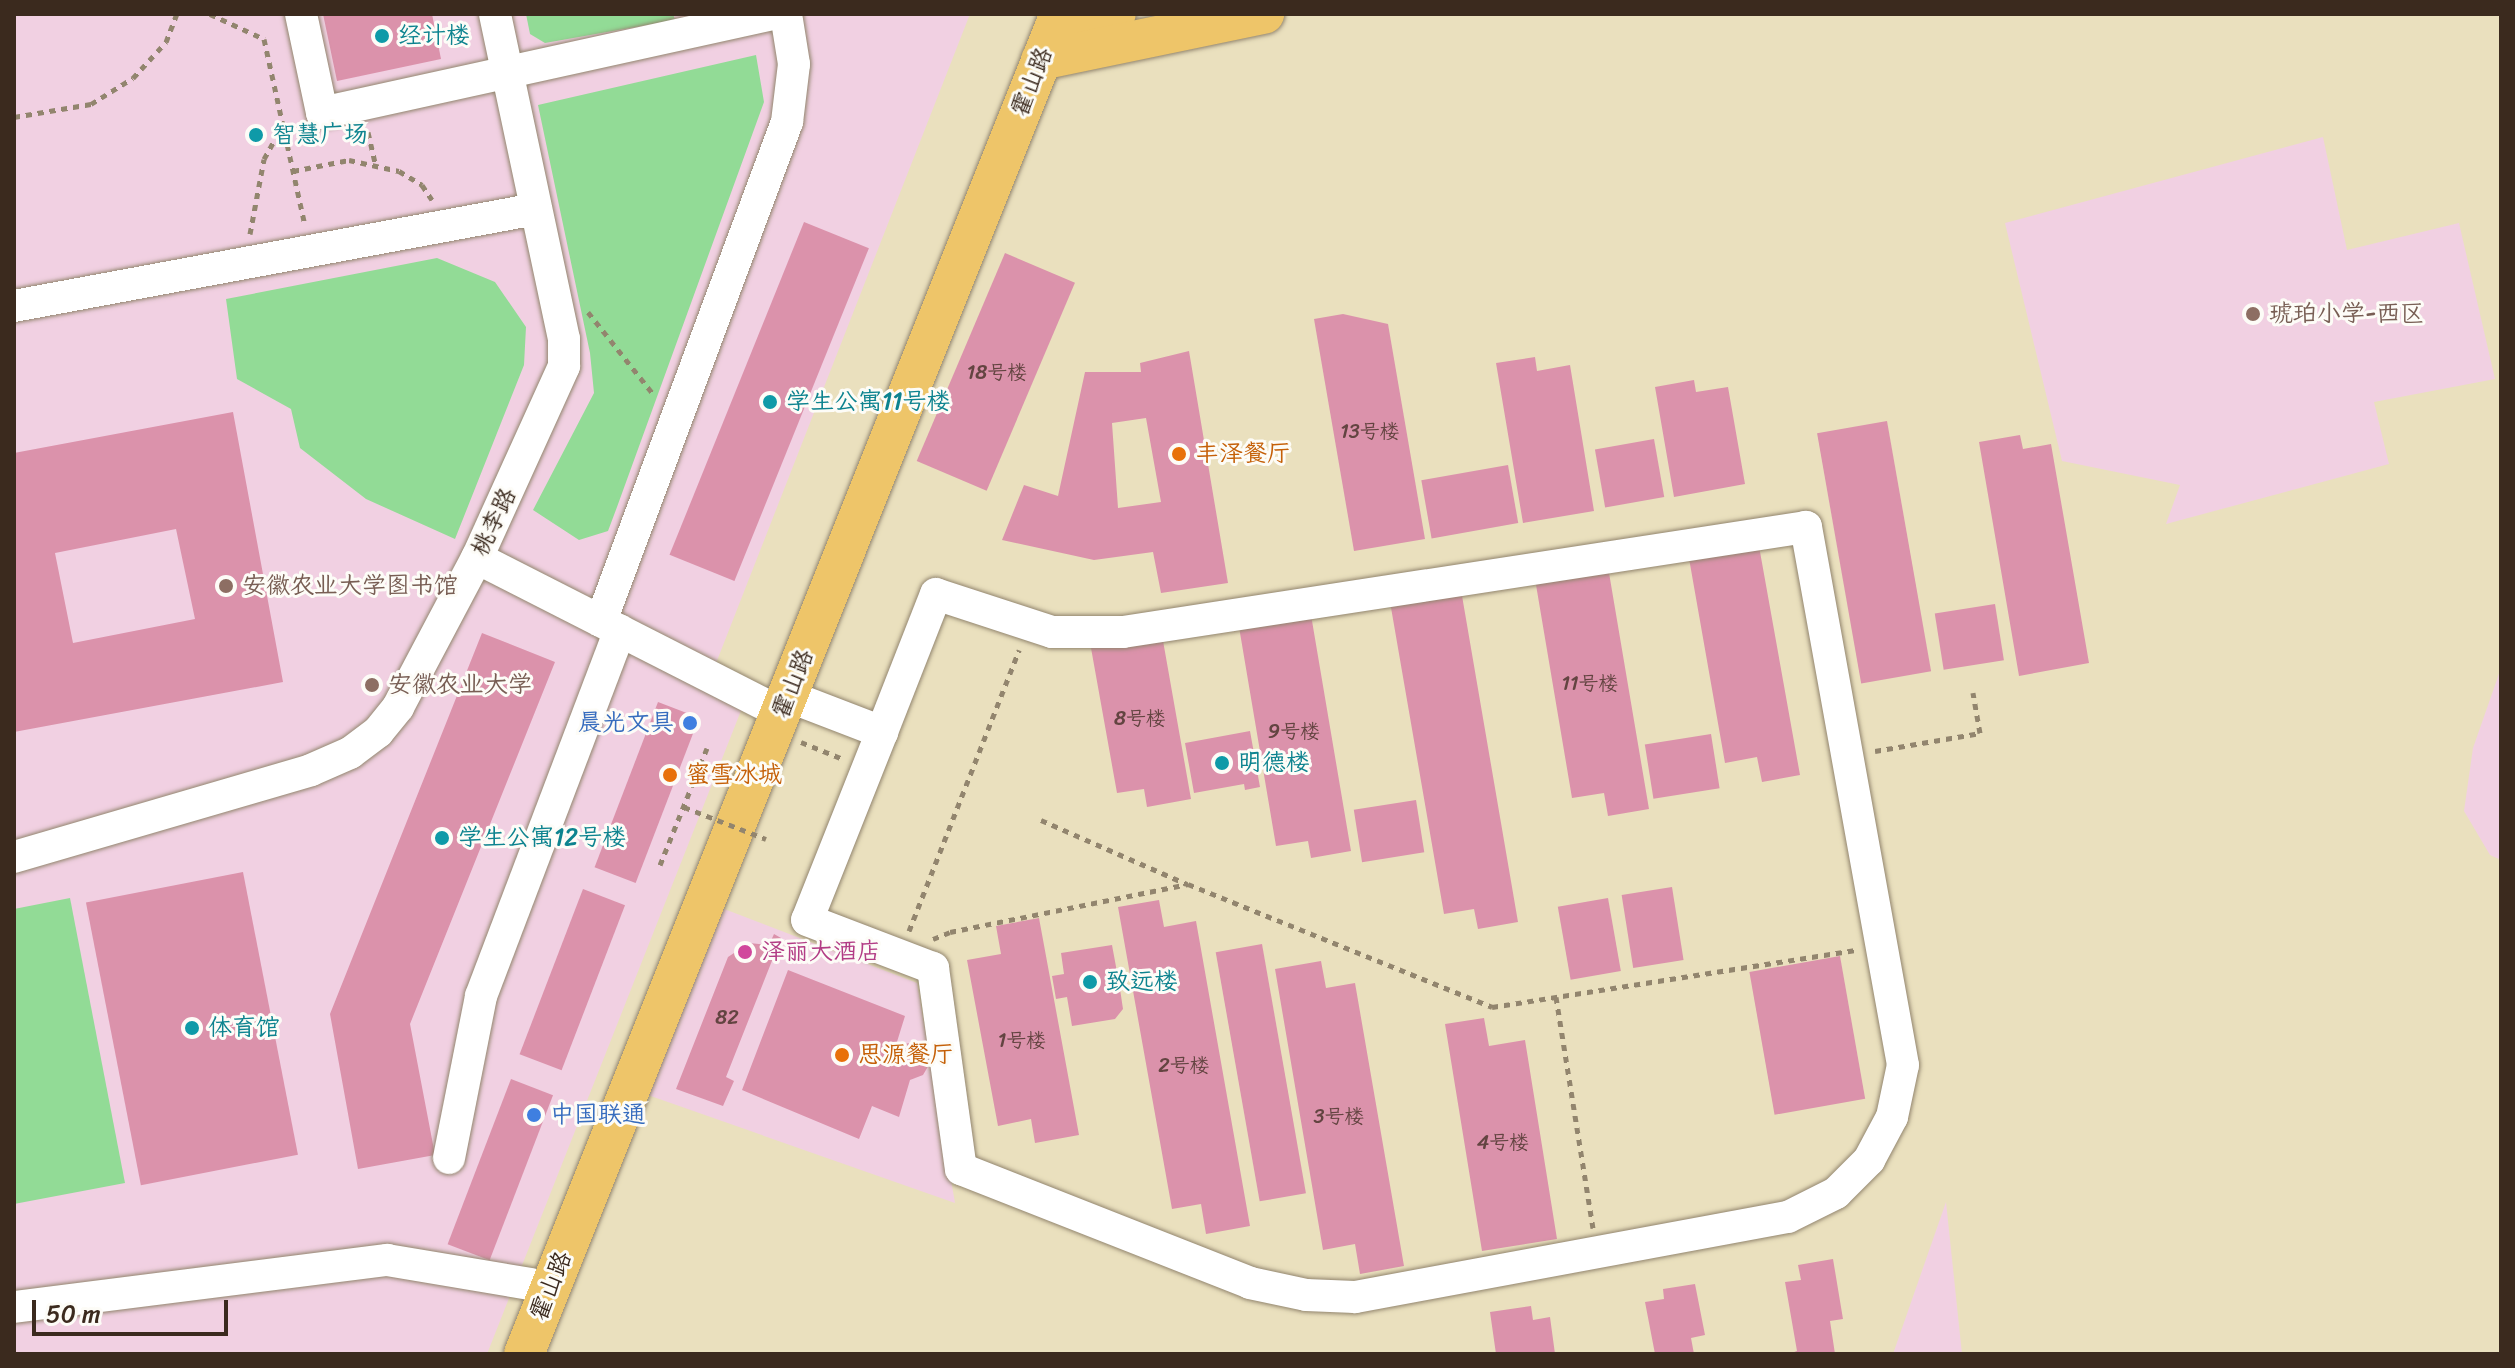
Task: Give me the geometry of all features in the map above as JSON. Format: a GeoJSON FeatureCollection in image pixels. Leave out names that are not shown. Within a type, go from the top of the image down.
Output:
{"type":"FeatureCollection","features":[{"type":"Feature","properties":{"kind":"main road"},"geometry":{"type":"LineString","coordinates":[[1047,29],[1116,14]]}},
{"type":"Feature","properties":{"kind":"main road"},"geometry":{"type":"LineString","coordinates":[[1047,29],[1264,14]]}},
{"type":"Feature","properties":{"kind":"main road","name":"霍山路"},"geometry":{"type":"LineString","coordinates":[[524,1354],[774,710],[1047,29]]}},
{"type":"Feature","properties":{"kind":"main road","name":"霍山路"},"geometry":{"type":"LineString","coordinates":[[504,1354],[774,710]]}},
{"type":"Feature","properties":{"kind":"street"},"geometry":{"type":"LineString","coordinates":[[301,14],[322,113],[772,14]]}},
{"type":"Feature","properties":{"kind":"street","name":"桃李路"},"geometry":{"type":"LineString","coordinates":[[14,857],[311,770],[350,753],[378,732],[398,707],[477,558],[560,383],[564,339],[495,14]]}},
{"type":"Feature","properties":{"kind":"street"},"geometry":{"type":"LineString","coordinates":[[449,1158],[481,996],[611,626],[675,421],[787,122],[794,64],[786,14]]}},
{"type":"Feature","properties":{"kind":"street"},"geometry":{"type":"LineString","coordinates":[[14,306],[536,209]]}},
{"type":"Feature","properties":{"kind":"street"},"geometry":{"type":"LineString","coordinates":[[1806,527],[1903,1065],[1892,1117],[1869,1160],[1836,1193],[1788,1217],[1355,1297],[1306,1295],[1250,1283],[961,1169],[933,968],[807,920],[936,594],[1029,626],[1073,634],[1123,632],[1806,527]]}},
{"type":"Feature","properties":{"kind":"street"},"geometry":{"type":"LineString","coordinates":[[477,558],[774,710],[882,732]]}},
{"type":"Feature","properties":{"kind":"street"},"geometry":{"type":"LineString","coordinates":[[14,1307],[387,1260],[531,1284]]}},
{"type":"Feature","properties":{"kind":"path"},"geometry":{"type":"LineString","coordinates":[[14,117],[91,104],[123,85],[166,42],[177,14]]}},
{"type":"Feature","properties":{"kind":"path"},"geometry":{"type":"LineString","coordinates":[[210,14],[264,39],[310,251]]}},
{"type":"Feature","properties":{"kind":"path"},"geometry":{"type":"LineString","coordinates":[[244,263],[264,159],[283,125]]}},
{"type":"Feature","properties":{"kind":"path"},"geometry":{"type":"LineString","coordinates":[[293,171],[349,160],[399,171],[422,185],[448,225]]}},
{"type":"Feature","properties":{"kind":"path"},"geometry":{"type":"LineString","coordinates":[[549,263],[675,421]]}},
{"type":"Feature","properties":{"kind":"path"},"geometry":{"type":"LineString","coordinates":[[900,955],[1029,626]]}},
{"type":"Feature","properties":{"kind":"path"},"geometry":{"type":"LineString","coordinates":[[1848,756],[1980,733],[1973,693]]}},
{"type":"Feature","properties":{"kind":"path"},"geometry":{"type":"LineString","coordinates":[[774,710],[868,769]]}},
{"type":"Feature","properties":{"kind":"path"},"geometry":{"type":"LineString","coordinates":[[660,865],[707,748]]}},
{"type":"Feature","properties":{"kind":"path"},"geometry":{"type":"LineString","coordinates":[[684,807],[766,839]]}},
{"type":"Feature","properties":{"kind":"path"},"geometry":{"type":"LineString","coordinates":[[1041,820],[1188,884],[1492,1007],[1882,945]]}},
{"type":"Feature","properties":{"kind":"path"},"geometry":{"type":"LineString","coordinates":[[900,955],[950,932],[1188,884]]}},
{"type":"Feature","properties":{"kind":"path"},"geometry":{"type":"LineString","coordinates":[[1556,997],[1596,1252]]}},
{"type":"Feature","properties":{"kind":"shaded area","name":"安徽农业大学"},"geometry":{"type":"Polygon","coordinates":[[[14,14],[970,14],[711,676],[748,693],[487,1354],[14,1354],[14,14]]]}},
{"type":"Feature","properties":{"kind":"shaded area","name":"琥珀小学-西区"},"geometry":{"type":"Polygon","coordinates":[[[2323,137],[2347,250],[2459,223],[2495,379],[2374,402],[2389,464],[2166,524],[2180,485],[2062,461],[2005,223],[2323,137]]]}},
{"type":"Feature","properties":{"kind":"shaded area"},"geometry":{"type":"Polygon","coordinates":[[[2501,668],[2501,860],[2490,855],[2464,811],[2473,748],[2501,668]]]}},
{"type":"Feature","properties":{"kind":"shaded area"},"geometry":{"type":"Polygon","coordinates":[[[719,907],[917,983],[955,1203],[645,1094],[719,907]]]}},
{"type":"Feature","properties":{"kind":"shaded area"},"geometry":{"type":"Polygon","coordinates":[[[1946,1202],[1962,1354],[1893,1354],[1946,1202]]]}},
{"type":"Feature","properties":{"kind":"green space"},"geometry":{"type":"Polygon","coordinates":[[[526,14],[673,14],[675,20],[545,43],[530,34],[526,14]]]}},
{"type":"Feature","properties":{"kind":"green space"},"geometry":{"type":"Polygon","coordinates":[[[756,55],[764,102],[617,507],[608,531],[579,540],[533,510],[594,393],[590,353],[538,105],[756,55]]]}},
{"type":"Feature","properties":{"kind":"green space"},"geometry":{"type":"Polygon","coordinates":[[[437,258],[495,282],[526,327],[524,365],[455,539],[366,499],[300,448],[291,409],[237,379],[226,299],[437,258]]]}},
{"type":"Feature","properties":{"kind":"green space"},"geometry":{"type":"Polygon","coordinates":[[[70,898],[125,1183],[14,1204],[14,909],[70,898]]]}},
{"type":"Feature","properties":{"kind":"building","name":"经计楼"},"geometry":{"type":"Polygon","coordinates":[[[323,14],[432,14],[441,59],[337,81],[323,14]]]}},
{"type":"Feature","properties":{"kind":"building","name":"学生公寓11号楼"},"geometry":{"type":"Polygon","coordinates":[[[804,222],[869,248],[734,581],[670,555],[804,222]]]}},
{"type":"Feature","properties":{"kind":"building"},"geometry":{"type":"Polygon","coordinates":[[[1005,253],[1075,283],[987,491],[917,461],[1005,253]]]}},
{"type":"Feature","properties":{"kind":"building"},"geometry":{"type":"Polygon","coordinates":[[[1343,314],[1388,324],[1425,539],[1354,551],[1314,319],[1343,314]]]}},
{"type":"Feature","properties":{"kind":"building","name":"丰泽餐厅"},"geometry":{"type":"Polygon","coordinates":[[[1189,351],[1228,583],[1161,593],[1153,552],[1094,560],[1002,540],[1024,485],[1058,496],[1085,372],[1141,372],[1140,363],[1189,351]],[[1146,418],[1112,423],[1118,508],[1161,502],[1146,418]]]}},
{"type":"Feature","properties":{"kind":"building"},"geometry":{"type":"Polygon","coordinates":[[[1535,357],[1537,371],[1570,365],[1594,511],[1523,523],[1496,363],[1535,357]]]}},
{"type":"Feature","properties":{"kind":"building"},"geometry":{"type":"Polygon","coordinates":[[[1694,380],[1696,392],[1728,387],[1745,484],[1674,497],[1655,387],[1694,380]]]}},
{"type":"Feature","properties":{"kind":"building","name":"安徽农业大学图书馆"},"geometry":{"type":"Polygon","coordinates":[[[233,412],[283,682],[14,732],[14,453],[233,412]],[[176,529],[55,553],[73,643],[195,619],[176,529]]]}},
{"type":"Feature","properties":{"kind":"building"},"geometry":{"type":"Polygon","coordinates":[[[1887,421],[1931,671],[1861,683],[1817,433],[1887,421]]]}},
{"type":"Feature","properties":{"kind":"building"},"geometry":{"type":"Polygon","coordinates":[[[2020,435],[2023,449],[2051,444],[2089,663],[2019,676],[1979,442],[2020,435]]]}},
{"type":"Feature","properties":{"kind":"building"},"geometry":{"type":"Polygon","coordinates":[[[1654,439],[1664,497],[1605,508],[1595,449],[1654,439]]]}},
{"type":"Feature","properties":{"kind":"building"},"geometry":{"type":"Polygon","coordinates":[[[1508,465],[1518,523],[1432,538],[1421,480],[1508,465]]]}},
{"type":"Feature","properties":{"kind":"building"},"geometry":{"type":"Polygon","coordinates":[[[1757,535],[1800,775],[1762,782],[1757,757],[1725,763],[1687,547],[1757,535]]]}},
{"type":"Feature","properties":{"kind":"building"},"geometry":{"type":"Polygon","coordinates":[[[1607,561],[1649,809],[1608,816],[1604,793],[1572,798],[1534,573],[1607,561]]]}},
{"type":"Feature","properties":{"kind":"building"},"geometry":{"type":"Polygon","coordinates":[[[1460,584],[1518,922],[1478,929],[1474,909],[1444,914],[1389,596],[1460,584]]]}},
{"type":"Feature","properties":{"kind":"building"},"geometry":{"type":"Polygon","coordinates":[[[1995,604],[2004,660],[1944,670],[1935,614],[1995,604]]]}},
{"type":"Feature","properties":{"kind":"building"},"geometry":{"type":"Polygon","coordinates":[[[1310,609],[1351,851],[1311,858],[1308,841],[1276,846],[1238,621],[1310,609]]]}},
{"type":"Feature","properties":{"kind":"building","name":"学生公寓12号楼"},"geometry":{"type":"Polygon","coordinates":[[[482,633],[555,662],[410,1024],[435,1155],[358,1169],[330,1014],[482,633]]]}},
{"type":"Feature","properties":{"kind":"building"},"geometry":{"type":"Polygon","coordinates":[[[1162,635],[1191,799],[1147,807],[1144,789],[1117,793],[1091,648],[1162,635]]]}},
{"type":"Feature","properties":{"kind":"building"},"geometry":{"type":"Polygon","coordinates":[[[658,702],[699,718],[636,883],[595,867],[658,702]]]}},
{"type":"Feature","properties":{"kind":"building","name":"明德楼"},"geometry":{"type":"Polygon","coordinates":[[[1250,731],[1260,787],[1245,790],[1244,784],[1194,793],[1185,743],[1250,731]]]}},
{"type":"Feature","properties":{"kind":"building"},"geometry":{"type":"Polygon","coordinates":[[[1711,734],[1720,788],[1653,799],[1645,744],[1711,734]]]}},
{"type":"Feature","properties":{"kind":"building"},"geometry":{"type":"Polygon","coordinates":[[[1416,800],[1424,852],[1362,862],[1354,810],[1416,800]]]}},
{"type":"Feature","properties":{"kind":"building","name":"体育馆"},"geometry":{"type":"Polygon","coordinates":[[[243,872],[298,1155],[141,1185],[86,903],[243,872]]]}},
{"type":"Feature","properties":{"kind":"building"},"geometry":{"type":"Polygon","coordinates":[[[1672,887],[1684,960],[1633,968],[1622,895],[1672,887]]]}},
{"type":"Feature","properties":{"kind":"building"},"geometry":{"type":"Polygon","coordinates":[[[583,889],[625,905],[562,1070],[520,1054],[583,889]]]}},
{"type":"Feature","properties":{"kind":"building"},"geometry":{"type":"Polygon","coordinates":[[[1608,898],[1621,971],[1571,980],[1558,907],[1608,898]]]}},
{"type":"Feature","properties":{"kind":"building"},"geometry":{"type":"Polygon","coordinates":[[[1159,900],[1164,927],[1196,921],[1250,1226],[1206,1234],[1201,1204],[1172,1209],[1118,907],[1159,900]]]}},
{"type":"Feature","properties":{"kind":"building"},"geometry":{"type":"Polygon","coordinates":[[[1039,918],[1079,1135],[1035,1143],[1031,1119],[998,1126],[967,960],[1001,954],[996,926],[1039,918]]]}},
{"type":"Feature","properties":{"kind":"building","name":"泽丽大酒店"},"geometry":{"type":"Polygon","coordinates":[[[774,934],[781,938],[726,1077],[734,1081],[723,1106],[676,1089],[728,957],[749,943],[769,945],[774,934]]]}},
{"type":"Feature","properties":{"kind":"building"},"geometry":{"type":"Polygon","coordinates":[[[1262,944],[1306,1193],[1260,1201],[1216,952],[1262,944]]]}},
{"type":"Feature","properties":{"kind":"building","name":"致远楼"},"geometry":{"type":"Polygon","coordinates":[[[1112,945],[1117,972],[1125,971],[1128,988],[1120,989],[1123,1009],[1115,1019],[1072,1026],[1067,997],[1056,999],[1052,976],[1064,974],[1061,953],[1112,945]]]}},
{"type":"Feature","properties":{"kind":"building"},"geometry":{"type":"Polygon","coordinates":[[[1840,956],[1865,1099],[1775,1115],[1749,972],[1840,956]]]}},
{"type":"Feature","properties":{"kind":"building"},"geometry":{"type":"Polygon","coordinates":[[[1321,961],[1326,988],[1355,983],[1404,1266],[1360,1274],[1355,1244],[1323,1250],[1275,969],[1321,961]]]}},
{"type":"Feature","properties":{"kind":"building","name":"思源餐厅"},"geometry":{"type":"Polygon","coordinates":[[[788,970],[905,1016],[896,1045],[918,1042],[927,1047],[930,1063],[923,1075],[910,1080],[899,1117],[872,1106],[859,1139],[742,1090],[788,970]]]}},
{"type":"Feature","properties":{"kind":"building"},"geometry":{"type":"Polygon","coordinates":[[[1484,1018],[1489,1046],[1525,1040],[1557,1239],[1482,1251],[1445,1024],[1484,1018]]]}},
{"type":"Feature","properties":{"kind":"building"},"geometry":{"type":"Polygon","coordinates":[[[511,1079],[553,1095],[490,1260],[448,1244],[511,1079]]]}},
{"type":"Feature","properties":{"kind":"building"},"geometry":{"type":"Polygon","coordinates":[[[1833,1259],[1843,1319],[1830,1321],[1835,1354],[1789,1354],[1797,1351],[1785,1282],[1801,1280],[1798,1265],[1833,1259]]]}},
{"type":"Feature","properties":{"kind":"building"},"geometry":{"type":"Polygon","coordinates":[[[1695,1284],[1705,1335],[1691,1338],[1694,1354],[1655,1354],[1645,1302],[1664,1299],[1663,1289],[1695,1284]]]}},
{"type":"Feature","properties":{"kind":"building"},"geometry":{"type":"Polygon","coordinates":[[[1531,1306],[1533,1320],[1550,1317],[1555,1354],[1496,1354],[1490,1312],[1531,1306]]]}},
{"type":"Feature","properties":{"kind":"place","name":"经计楼"},"geometry":{"type":"Point","coordinates":[382,36]}},
{"type":"Feature","properties":{"kind":"place","name":"智慧广场"},"geometry":{"type":"Point","coordinates":[256,135]}},
{"type":"Feature","properties":{"kind":"place","name":"琥珀小学-西区"},"geometry":{"type":"Point","coordinates":[2253,314]}},
{"type":"Feature","properties":{"kind":"place","name":"学生公寓11号楼"},"geometry":{"type":"Point","coordinates":[770,402]}},
{"type":"Feature","properties":{"kind":"place","name":"丰泽餐厅"},"geometry":{"type":"Point","coordinates":[1179,454]}},
{"type":"Feature","properties":{"kind":"place","name":"安徽农业大学图书馆"},"geometry":{"type":"Point","coordinates":[226,586]}},
{"type":"Feature","properties":{"kind":"place","name":"安徽农业大学"},"geometry":{"type":"Point","coordinates":[372,685]}},
{"type":"Feature","properties":{"kind":"place","name":"晨光文具"},"geometry":{"type":"Point","coordinates":[690,723]}},
{"type":"Feature","properties":{"kind":"place","name":"明德楼"},"geometry":{"type":"Point","coordinates":[1222,763]}},
{"type":"Feature","properties":{"kind":"place","name":"蜜雪冰城"},"geometry":{"type":"Point","coordinates":[670,775]}},
{"type":"Feature","properties":{"kind":"place","name":"学生公寓12号楼"},"geometry":{"type":"Point","coordinates":[442,838]}},
{"type":"Feature","properties":{"kind":"place","name":"泽丽大酒店"},"geometry":{"type":"Point","coordinates":[745,952]}},
{"type":"Feature","properties":{"kind":"place","name":"致远楼"},"geometry":{"type":"Point","coordinates":[1090,982]}},
{"type":"Feature","properties":{"kind":"place","name":"体育馆"},"geometry":{"type":"Point","coordinates":[192,1028]}},
{"type":"Feature","properties":{"kind":"place","name":"思源餐厅"},"geometry":{"type":"Point","coordinates":[842,1055]}},
{"type":"Feature","properties":{"kind":"place","name":"中国联通"},"geometry":{"type":"Point","coordinates":[534,1115]}}]}
